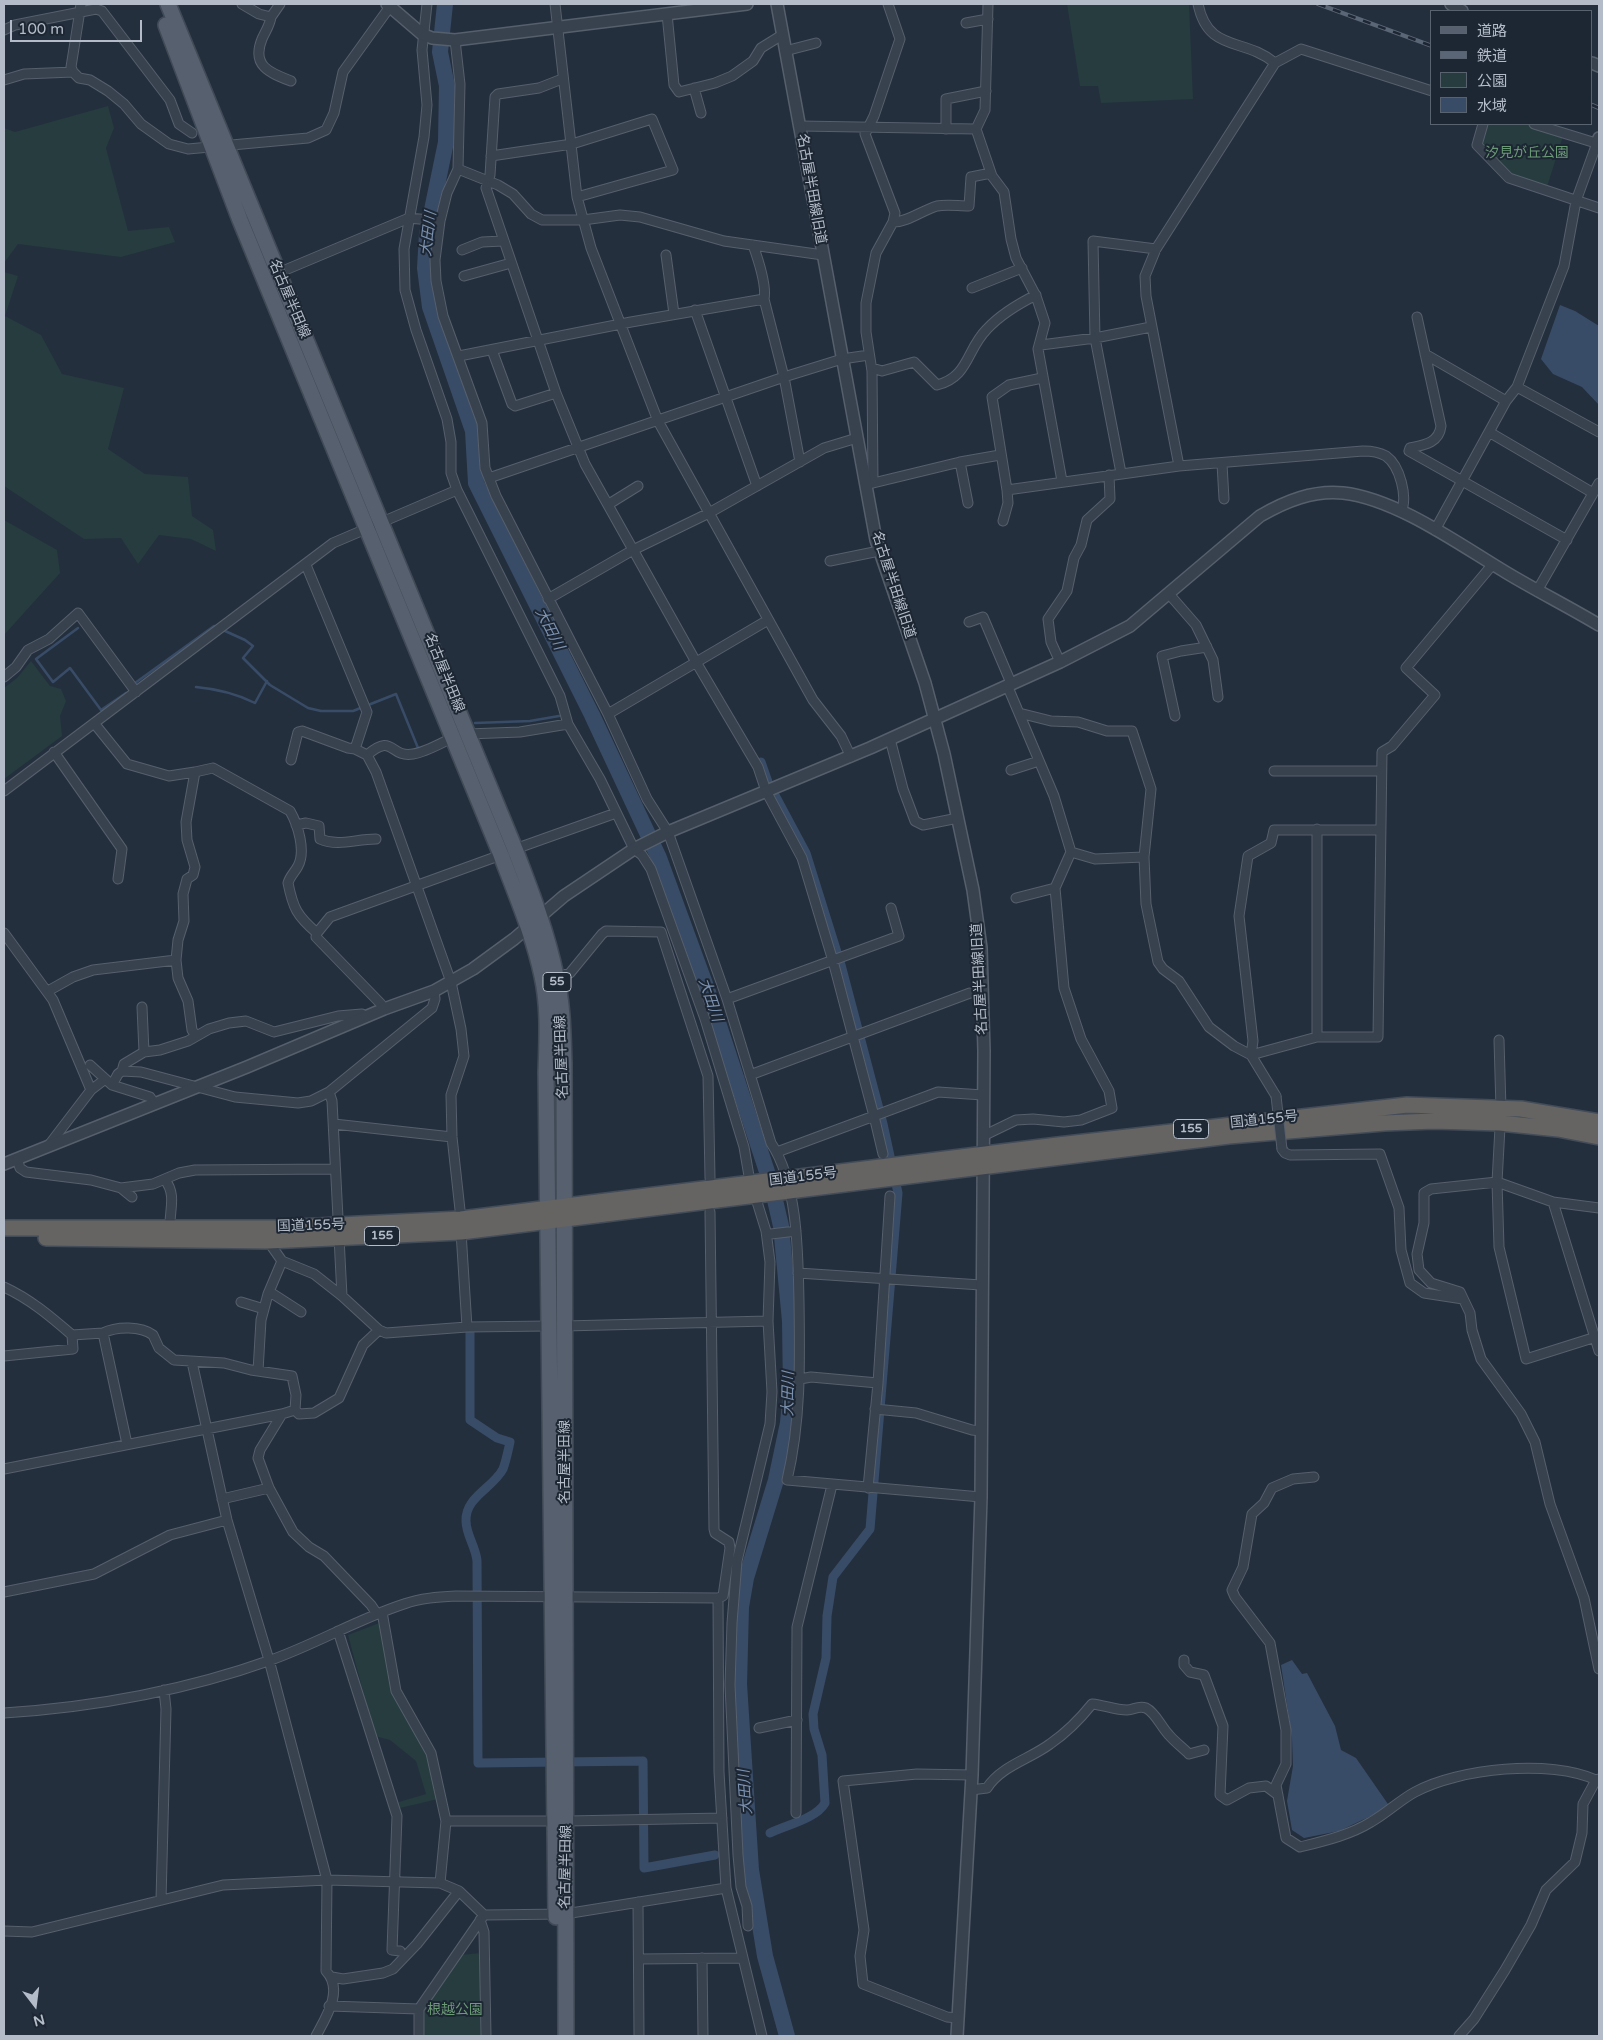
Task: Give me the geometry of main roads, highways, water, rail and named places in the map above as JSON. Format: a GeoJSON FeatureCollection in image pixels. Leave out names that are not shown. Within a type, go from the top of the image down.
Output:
{"type":"FeatureCollection","features":[{"type":"Feature","properties":{"kind":"highway","name":"国道155号"},"geometry":{"type":"LineString","coordinates":[[4,1228],[170,1228],[337,1232],[461,1226],[754,1189],[786,1182],[1230,1136],[1329,1127],[1500,1116],[1521,1109],[1599,1122]]}},
{"type":"Feature","properties":{"kind":"highway","name":"国道155号"},"geometry":{"type":"LineString","coordinates":[[1500,1116],[1599,1137]]}},
{"type":"Feature","properties":{"kind":"highway","name":"国道155号"},"geometry":{"type":"LineString","coordinates":[[4,1237],[268,1241],[337,1232]]}},
{"type":"Feature","properties":{"kind":"main road","name":"名古屋半田線"},"geometry":{"type":"LineString","coordinates":[[157,4],[210,146],[366,528],[461,736]]}},
{"type":"Feature","properties":{"kind":"main road","name":"名古屋半田線"},"geometry":{"type":"LineString","coordinates":[[168,4],[381,521],[461,736],[557,977],[562,1020],[564,1064],[555,1214]]}},
{"type":"Feature","properties":{"kind":"main road","name":"名古屋半田線"},"geometry":{"type":"LineString","coordinates":[[534,921],[548,1026],[555,1214],[560,1821],[557,2036]]}},
{"type":"Feature","properties":{"kind":"main road","name":"名古屋半田線"},"geometry":{"type":"LineString","coordinates":[[560,1915],[566,2036]]}},
{"type":"Feature","properties":{"kind":"water"},"geometry":{"type":"Polygon","coordinates":[[[1560,305],[1575,311],[1599,326],[1599,405],[1582,387],[1553,374],[1541,359],[1560,305]]]}},
{"type":"Feature","properties":{"kind":"water"},"geometry":{"type":"Polygon","coordinates":[[[1292,1660],[1302,1674],[1307,1673],[1335,1726],[1341,1750],[1356,1758],[1390,1807],[1339,1831],[1304,1838],[1292,1830],[1287,1801],[1293,1766],[1292,1738],[1281,1665],[1292,1660]]]}},
{"type":"Feature","properties":{"kind":"waterway","name":"大田川"},"geometry":{"type":"LineString","coordinates":[[445,4],[440,52],[447,86],[446,142],[427,234],[425,268],[430,307],[473,431],[476,483],[592,715],[659,858],[708,992],[772,1187],[781,1226],[790,1321],[791,1391],[788,1423],[776,1480],[746,1578],[741,1607],[739,1684],[751,1870],[765,1956],[787,2036]]}},
{"type":"Feature","properties":{"kind":"waterway"},"geometry":{"type":"LineString","coordinates":[[135,683],[214,626],[245,640],[253,646],[243,658],[270,685],[308,708],[321,711],[353,711],[396,694],[418,748]]}},
{"type":"Feature","properties":{"kind":"waterway"},"geometry":{"type":"LineString","coordinates":[[78,628],[36,659],[53,682],[70,668],[101,710],[126,693]]}},
{"type":"Feature","properties":{"kind":"waterway"},"geometry":{"type":"LineString","coordinates":[[196,687],[226,692],[255,703],[267,681]]}},
{"type":"Feature","properties":{"kind":"waterway"},"geometry":{"type":"LineString","coordinates":[[475,723],[530,721],[559,716]]}},
{"type":"Feature","properties":{"kind":"waterway"},"geometry":{"type":"LineString","coordinates":[[761,762],[768,782],[806,853],[841,965],[883,1124],[898,1193],[870,1529],[833,1577],[827,1616],[826,1658],[813,1714],[814,1729],[822,1755],[825,1803],[821,1809],[808,1817],[770,1833]]}},
{"type":"Feature","properties":{"kind":"waterway"},"geometry":{"type":"LineString","coordinates":[[470,1332],[470,1420],[497,1438],[510,1442],[503,1469],[470,1505],[466,1521],[477,1561],[478,1763],[643,1761],[644,1868],[715,1855]]}},
{"type":"Feature","properties":{"kind":"railway"},"geometry":{"type":"LineString","coordinates":[[1318,4],[1430,45]]}},
{"type":"Feature","properties":{"kind":"railway"},"geometry":{"type":"LineString","coordinates":[[1593,105],[1599,108]]}},
{"type":"Feature","properties":{"kind":"park label","name":"汐見が丘公園"},"geometry":{"type":"Point","coordinates":[1527,153]}},
{"type":"Feature","properties":{"kind":"park label","name":"根越公園"},"geometry":{"type":"Point","coordinates":[455,2010]}}]}
